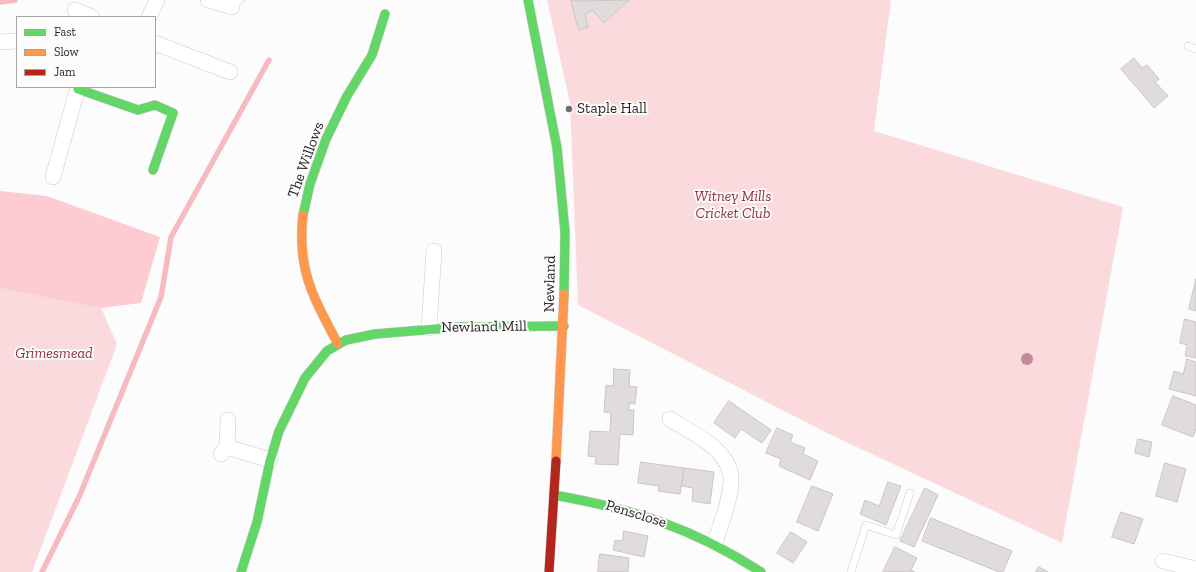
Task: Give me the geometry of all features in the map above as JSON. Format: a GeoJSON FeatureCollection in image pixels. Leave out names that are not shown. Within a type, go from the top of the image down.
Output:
{"type":"FeatureCollection","features":[{"type":"Feature","properties":{"kind":"street"},"geometry":{"type":"LineString","coordinates":[[149,16],[156,0]]}},
{"type":"Feature","properties":{"kind":"street"},"geometry":{"type":"LineString","coordinates":[[208,0],[236,4]]}},
{"type":"Feature","properties":{"kind":"street","name":"Newland"},"geometry":{"type":"LineString","coordinates":[[528,0],[557,148],[565,232],[564,326],[549,572]]}},
{"type":"Feature","properties":{"kind":"street"},"geometry":{"type":"LineString","coordinates":[[75,9],[90,16]]}},
{"type":"Feature","properties":{"kind":"street","name":"The Willows"},"geometry":{"type":"LineString","coordinates":[[338,344],[313,296],[306,278],[300,245],[303,208],[327,136],[348,95],[372,55],[385,14]]}},
{"type":"Feature","properties":{"kind":"street"},"geometry":{"type":"LineString","coordinates":[[0,42],[16,41]]}},
{"type":"Feature","properties":{"kind":"street"},"geometry":{"type":"LineString","coordinates":[[156,43],[230,72]]}},
{"type":"Feature","properties":{"kind":"street"},"geometry":{"type":"LineString","coordinates":[[53,177],[78,88],[138,110],[155,105],[173,113],[153,170]]}},
{"type":"Feature","properties":{"kind":"street","name":"Newland Mill"},"geometry":{"type":"LineString","coordinates":[[429,328],[434,251]]}},
{"type":"Feature","properties":{"kind":"street","name":"Newland Mill"},"geometry":{"type":"LineString","coordinates":[[241,572],[265,492],[270,460],[299,387],[320,359],[338,344],[363,335],[429,328],[513,325],[564,326]]}},
{"type":"Feature","properties":{"kind":"street"},"geometry":{"type":"LineString","coordinates":[[670,419],[714,448],[727,462],[731,478],[728,499],[715,543]]}},
{"type":"Feature","properties":{"kind":"street"},"geometry":{"type":"LineString","coordinates":[[228,420],[224,451],[270,460]]}},
{"type":"Feature","properties":{"kind":"street","name":"Pensclose"},"geometry":{"type":"LineString","coordinates":[[554,495],[628,509],[665,521],[715,543],[761,572]]}},
{"type":"Feature","properties":{"kind":"street"},"geometry":{"type":"LineString","coordinates":[[1163,561],[1196,569]]}},
{"type":"Feature","properties":{"kind":"lane"},"geometry":{"type":"LineString","coordinates":[[1188,46],[1196,49]]}},
{"type":"Feature","properties":{"kind":"lane"},"geometry":{"type":"LineString","coordinates":[[852,572],[866,525],[896,535],[910,493]]}},
{"type":"Feature","properties":{"kind":"green space","name":"Witney Mills Cricket Club"},"geometry":{"type":"Polygon","coordinates":[[[547,0],[891,0],[874,131],[1123,207],[1062,543],[829,434],[578,305],[570,103],[547,0]]]}},
{"type":"Feature","properties":{"kind":"green space","name":"Grimesmead"},"geometry":{"type":"Polygon","coordinates":[[[0,284],[101,308],[117,344],[32,572],[0,572],[0,284]]]}},
{"type":"Feature","properties":{"kind":"shaded area"},"geometry":{"type":"Polygon","coordinates":[[[0,191],[47,196],[160,237],[141,303],[101,308],[0,288],[0,191]]]}},
{"type":"Feature","properties":{"kind":"building"},"geometry":{"type":"Polygon","coordinates":[[[571,0],[629,0],[604,23],[593,10],[585,14],[588,27],[579,30],[571,0]]]}},
{"type":"Feature","properties":{"kind":"building"},"geometry":{"type":"Polygon","coordinates":[[[1134,58],[1142,68],[1147,65],[1159,79],[1155,82],[1168,96],[1154,108],[1121,69],[1134,58]]]}},
{"type":"Feature","properties":{"kind":"building"},"geometry":{"type":"Polygon","coordinates":[[[1196,279],[1196,311],[1189,309],[1196,279]]]}},
{"type":"Feature","properties":{"kind":"building"},"geometry":{"type":"Polygon","coordinates":[[[1185,319],[1196,322],[1196,358],[1185,356],[1187,345],[1180,343],[1185,319]]]}},
{"type":"Feature","properties":{"kind":"building"},"geometry":{"type":"Polygon","coordinates":[[[1187,359],[1196,362],[1196,396],[1169,389],[1174,371],[1183,374],[1187,359]]]}},
{"type":"Feature","properties":{"kind":"building"},"geometry":{"type":"Polygon","coordinates":[[[614,369],[630,370],[629,386],[637,387],[635,404],[629,403],[629,410],[634,410],[633,435],[620,434],[618,465],[595,464],[596,457],[588,456],[590,431],[610,432],[611,413],[604,412],[606,385],[613,386],[614,369]]]}},
{"type":"Feature","properties":{"kind":"building"},"geometry":{"type":"Polygon","coordinates":[[[1173,396],[1196,405],[1196,429],[1193,437],[1162,425],[1173,396]]]}},
{"type":"Feature","properties":{"kind":"building"},"geometry":{"type":"Polygon","coordinates":[[[729,401],[771,430],[762,443],[741,429],[735,438],[714,423],[729,401]]]}},
{"type":"Feature","properties":{"kind":"building"},"geometry":{"type":"Polygon","coordinates":[[[777,428],[793,435],[790,442],[805,448],[803,454],[818,461],[810,480],[779,466],[781,459],[766,453],[777,428]]]}},
{"type":"Feature","properties":{"kind":"building"},"geometry":{"type":"Polygon","coordinates":[[[1138,439],[1152,442],[1149,457],[1135,453],[1138,439]]]}},
{"type":"Feature","properties":{"kind":"building"},"geometry":{"type":"Polygon","coordinates":[[[641,462],[684,468],[680,494],[658,491],[659,486],[638,483],[641,462]]]}},
{"type":"Feature","properties":{"kind":"building"},"geometry":{"type":"Polygon","coordinates":[[[1165,463],[1186,469],[1177,502],[1156,496],[1165,463]]]}},
{"type":"Feature","properties":{"kind":"building"},"geometry":{"type":"Polygon","coordinates":[[[685,468],[714,472],[710,504],[692,501],[693,488],[682,486],[685,468]]]}},
{"type":"Feature","properties":{"kind":"building"},"geometry":{"type":"Polygon","coordinates":[[[888,482],[901,486],[886,525],[860,514],[865,500],[879,506],[888,482]]]}},
{"type":"Feature","properties":{"kind":"building"},"geometry":{"type":"Polygon","coordinates":[[[812,486],[833,494],[818,531],[797,522],[812,486]]]}},
{"type":"Feature","properties":{"kind":"building"},"geometry":{"type":"Polygon","coordinates":[[[925,488],[938,495],[914,547],[900,541],[925,488]]]}},
{"type":"Feature","properties":{"kind":"building"},"geometry":{"type":"Polygon","coordinates":[[[1121,512],[1143,519],[1134,544],[1112,537],[1121,512]]]}},
{"type":"Feature","properties":{"kind":"building"},"geometry":{"type":"Polygon","coordinates":[[[931,518],[1012,551],[1003,572],[999,572],[922,541],[931,518]]]}},
{"type":"Feature","properties":{"kind":"building"},"geometry":{"type":"Polygon","coordinates":[[[624,531],[648,536],[644,557],[613,550],[615,540],[622,541],[624,531]]]}},
{"type":"Feature","properties":{"kind":"building"},"geometry":{"type":"Polygon","coordinates":[[[791,532],[807,542],[793,563],[777,553],[791,532]]]}},
{"type":"Feature","properties":{"kind":"building"},"geometry":{"type":"Polygon","coordinates":[[[895,547],[917,558],[911,570],[915,572],[883,572],[895,547]]]}},
{"type":"Feature","properties":{"kind":"building"},"geometry":{"type":"Polygon","coordinates":[[[600,554],[629,558],[628,572],[598,572],[600,554]]]}},
{"type":"Feature","properties":{"kind":"building"},"geometry":{"type":"Polygon","coordinates":[[[1039,567],[1048,572],[1036,572],[1039,567]]]}},
{"type":"Feature","properties":{"kind":"waterway"},"geometry":{"type":"LineString","coordinates":[[0,2],[15,0]]}},
{"type":"Feature","properties":{"kind":"waterway"},"geometry":{"type":"LineString","coordinates":[[42,572],[79,497],[161,297],[171,237],[269,60]]}},
{"type":"Feature","properties":{"kind":"traffic: fast"},"geometry":{"type":"LineString","coordinates":[[528,0],[557,148],[565,232],[564,294]]}},
{"type":"Feature","properties":{"kind":"traffic: fast"},"geometry":{"type":"LineString","coordinates":[[303,215],[310,184],[326,139],[347,96],[372,55],[385,14]]}},
{"type":"Feature","properties":{"kind":"traffic: fast"},"geometry":{"type":"LineString","coordinates":[[78,89],[138,110],[155,105],[173,113],[153,170]]}},
{"type":"Feature","properties":{"kind":"traffic: fast"},"geometry":{"type":"LineString","coordinates":[[241,572],[257,522],[270,461],[279,431],[305,378],[327,351],[346,340],[375,334],[460,327],[564,326]]}},
{"type":"Feature","properties":{"kind":"traffic: fast"},"geometry":{"type":"LineString","coordinates":[[554,495],[610,507],[662,522],[711,543],[761,572]]}},
{"type":"Feature","properties":{"kind":"traffic: slow"},"geometry":{"type":"LineString","coordinates":[[303,215],[302,252],[305,268],[314,297],[338,344]]}},
{"type":"Feature","properties":{"kind":"traffic: slow"},"geometry":{"type":"LineString","coordinates":[[556,461],[564,294]]}},
{"type":"Feature","properties":{"kind":"traffic: jam"},"geometry":{"type":"LineString","coordinates":[[549,572],[556,461]]}},
{"type":"Feature","properties":{"kind":"place","name":"Staple Hall"},"geometry":{"type":"Point","coordinates":[569,109]}}]}
